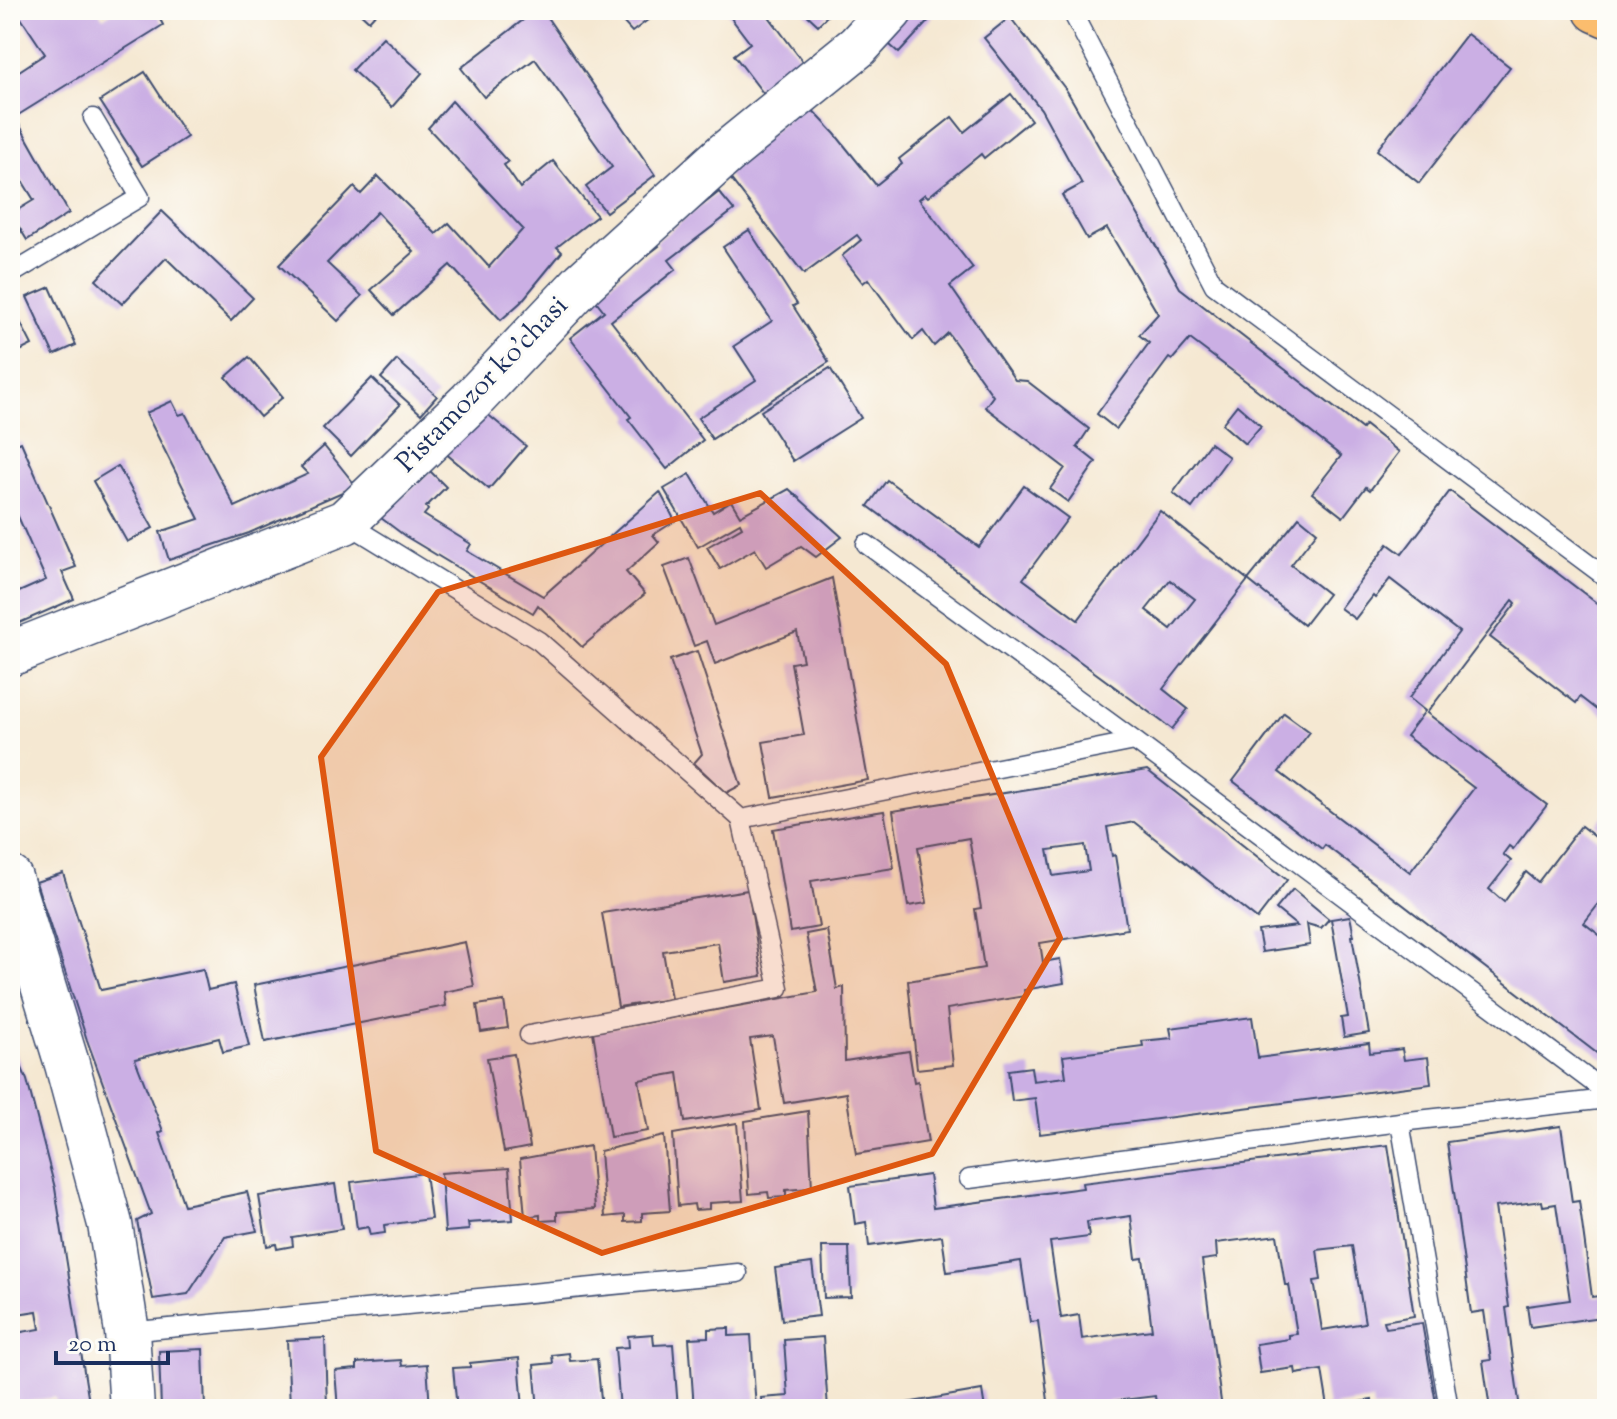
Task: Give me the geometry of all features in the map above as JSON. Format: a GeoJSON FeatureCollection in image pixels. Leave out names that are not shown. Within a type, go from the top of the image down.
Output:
{"type":"FeatureCollection","features":[{"type":"Feature","properties":{"kind":"highway"},"geometry":{"type":"LineString","coordinates":[[1596,10],[1607,15]]}},
{"type":"Feature","properties":{"kind":"street","name":"Pistamozor ko'chasi"},"geometry":{"type":"LineString","coordinates":[[10,654],[345,522],[471,401],[584,282],[725,154],[858,46],[891,10]]}},
{"type":"Feature","properties":{"kind":"street"},"geometry":{"type":"LineString","coordinates":[[10,878],[67,1064],[110,1224],[127,1332],[132,1409]]}},
{"type":"Feature","properties":{"kind":"lane"},"geometry":{"type":"LineString","coordinates":[[1071,10],[1214,285],[1607,578]]}},
{"type":"Feature","properties":{"kind":"lane"},"geometry":{"type":"LineString","coordinates":[[10,275],[140,197],[93,118]]}},
{"type":"Feature","properties":{"kind":"lane"},"geometry":{"type":"LineString","coordinates":[[345,522],[539,641],[741,819],[779,988],[529,1035]]}},
{"type":"Feature","properties":{"kind":"lane"},"geometry":{"type":"LineString","coordinates":[[866,544],[1135,741],[1607,1096]]}},
{"type":"Feature","properties":{"kind":"lane"},"geometry":{"type":"LineString","coordinates":[[741,819],[1135,741]]}},
{"type":"Feature","properties":{"kind":"lane"},"geometry":{"type":"LineString","coordinates":[[969,1179],[1607,1096]]}},
{"type":"Feature","properties":{"kind":"lane"},"geometry":{"type":"LineString","coordinates":[[1400,1122],[1449,1409]]}},
{"type":"Feature","properties":{"kind":"lane"},"geometry":{"type":"LineString","coordinates":[[127,1332],[738,1273]]}},
{"type":"Feature","properties":{"kind":"highlighted area"},"geometry":{"type":"Polygon","coordinates":[[[760,493],[946,664],[1060,938],[932,1154],[602,1253],[376,1151],[321,757],[438,592],[760,493]]]}},
{"type":"Feature","properties":{"kind":"building"},"geometry":{"type":"Polygon","coordinates":[[[10,10],[98,10],[103,18],[115,10],[155,10],[163,25],[15,117],[69,213],[27,240],[11,214],[34,200],[10,161],[10,77],[45,54],[21,18],[10,25],[10,10]]]}},
{"type":"Feature","properties":{"kind":"building"},"geometry":{"type":"Polygon","coordinates":[[[357,10],[379,10],[369,21],[357,10]]]}},
{"type":"Feature","properties":{"kind":"building"},"geometry":{"type":"Polygon","coordinates":[[[536,10],[542,10],[655,175],[606,212],[586,187],[612,167],[535,59],[484,97],[461,68],[536,10]]]}},
{"type":"Feature","properties":{"kind":"building"},"geometry":{"type":"Polygon","coordinates":[[[612,10],[661,10],[632,32],[612,10]]]}},
{"type":"Feature","properties":{"kind":"building"},"geometry":{"type":"Polygon","coordinates":[[[725,10],[764,10],[806,66],[766,97],[734,55],[750,43],[725,10]]]}},
{"type":"Feature","properties":{"kind":"building"},"geometry":{"type":"Polygon","coordinates":[[[802,10],[833,10],[818,25],[802,10]]]}},
{"type":"Feature","properties":{"kind":"building"},"geometry":{"type":"Polygon","coordinates":[[[908,10],[925,10],[932,17],[899,53],[882,38],[908,10]]]}},
{"type":"Feature","properties":{"kind":"building"},"geometry":{"type":"Polygon","coordinates":[[[1010,17],[1067,91],[1180,288],[1362,429],[1365,425],[1399,452],[1370,490],[1366,487],[1343,517],[1312,493],[1341,456],[1190,339],[1172,360],[1169,358],[1116,429],[1097,414],[1149,343],[1139,335],[1158,314],[1107,228],[1087,239],[1062,195],[1082,184],[1041,109],[984,38],[1010,17]]]}},
{"type":"Feature","properties":{"kind":"building"},"geometry":{"type":"Polygon","coordinates":[[[1467,34],[1510,67],[1419,183],[1377,150],[1467,34]]]}},
{"type":"Feature","properties":{"kind":"building"},"geometry":{"type":"Polygon","coordinates":[[[383,37],[422,73],[392,107],[352,70],[383,37]]]}},
{"type":"Feature","properties":{"kind":"building"},"geometry":{"type":"Polygon","coordinates":[[[145,72],[187,137],[142,166],[100,101],[145,72]]]}},
{"type":"Feature","properties":{"kind":"building"},"geometry":{"type":"Polygon","coordinates":[[[1011,94],[1031,120],[984,158],[981,154],[928,197],[925,194],[919,199],[973,268],[950,286],[1015,380],[1027,381],[1089,429],[1077,447],[1096,462],[1068,502],[1050,489],[1065,468],[985,407],[993,396],[948,333],[934,346],[923,331],[913,340],[868,279],[863,283],[842,256],[861,240],[857,235],[804,274],[727,174],[805,102],[876,185],[902,164],[899,159],[952,117],[964,132],[1011,94]]]}},
{"type":"Feature","properties":{"kind":"building"},"geometry":{"type":"Polygon","coordinates":[[[452,101],[508,162],[504,165],[520,188],[553,161],[597,216],[557,247],[562,252],[521,302],[501,320],[450,265],[394,315],[371,290],[414,252],[377,212],[327,263],[362,296],[338,321],[279,265],[354,187],[361,194],[378,176],[436,234],[449,223],[489,267],[523,229],[428,128],[452,101]]]}},
{"type":"Feature","properties":{"kind":"building"},"geometry":{"type":"Polygon","coordinates":[[[719,192],[734,210],[669,260],[676,269],[611,321],[703,440],[667,469],[570,338],[604,311],[593,297],[659,246],[656,242],[719,192]]]}},
{"type":"Feature","properties":{"kind":"building"},"geometry":{"type":"Polygon","coordinates":[[[162,211],[253,298],[231,321],[166,258],[122,304],[96,280],[162,211]]]}},
{"type":"Feature","properties":{"kind":"building"},"geometry":{"type":"Polygon","coordinates":[[[749,230],[797,304],[793,306],[829,362],[712,439],[698,418],[756,380],[734,346],[772,321],[723,247],[749,230]]]}},
{"type":"Feature","properties":{"kind":"building"},"geometry":{"type":"Polygon","coordinates":[[[50,287],[76,345],[54,355],[27,297],[50,287]]]}},
{"type":"Feature","properties":{"kind":"building"},"geometry":{"type":"Polygon","coordinates":[[[10,302],[32,345],[10,356],[10,302]]]}},
{"type":"Feature","properties":{"kind":"building"},"geometry":{"type":"Polygon","coordinates":[[[249,357],[283,397],[260,417],[226,377],[249,357]]]}},
{"type":"Feature","properties":{"kind":"building"},"geometry":{"type":"Polygon","coordinates":[[[397,360],[437,396],[421,414],[381,378],[397,360]]]}},
{"type":"Feature","properties":{"kind":"building"},"geometry":{"type":"Polygon","coordinates":[[[830,368],[861,418],[793,461],[761,411],[830,368]]]}},
{"type":"Feature","properties":{"kind":"building"},"geometry":{"type":"Polygon","coordinates":[[[372,378],[400,405],[351,456],[323,428],[372,378]]]}},
{"type":"Feature","properties":{"kind":"building"},"geometry":{"type":"Polygon","coordinates":[[[172,401],[179,415],[185,413],[235,507],[308,474],[301,467],[324,446],[356,486],[249,533],[169,560],[160,532],[199,519],[146,413],[172,401]]]}},
{"type":"Feature","properties":{"kind":"building"},"geometry":{"type":"Polygon","coordinates":[[[1237,405],[1261,426],[1245,444],[1222,424],[1237,405]]]}},
{"type":"Feature","properties":{"kind":"building"},"geometry":{"type":"Polygon","coordinates":[[[480,408],[526,446],[489,489],[444,452],[480,408]]]}},
{"type":"Feature","properties":{"kind":"building"},"geometry":{"type":"Polygon","coordinates":[[[21,442],[76,567],[62,572],[74,599],[10,627],[10,596],[46,580],[10,498],[10,447],[21,442]]]}},
{"type":"Feature","properties":{"kind":"building"},"geometry":{"type":"Polygon","coordinates":[[[1210,443],[1229,457],[1192,508],[1173,493],[1210,443]]]}},
{"type":"Feature","properties":{"kind":"building"},"geometry":{"type":"Polygon","coordinates":[[[118,466],[153,528],[127,542],[93,481],[118,466]]]}},
{"type":"Feature","properties":{"kind":"building"},"geometry":{"type":"Polygon","coordinates":[[[430,471],[446,487],[426,507],[428,510],[424,515],[471,544],[467,551],[543,596],[660,492],[675,521],[653,535],[659,542],[626,572],[645,594],[582,647],[538,605],[533,613],[405,536],[381,518],[430,471]]]}},
{"type":"Feature","properties":{"kind":"building"},"geometry":{"type":"Polygon","coordinates":[[[690,474],[713,512],[731,501],[740,516],[789,489],[842,537],[816,557],[801,546],[766,567],[755,549],[720,569],[707,547],[742,527],[740,523],[698,547],[664,489],[690,474]]]}},
{"type":"Feature","properties":{"kind":"building"},"geometry":{"type":"Polygon","coordinates":[[[887,480],[979,547],[1024,486],[1068,518],[1023,579],[1078,620],[1160,511],[1248,580],[1163,689],[1188,709],[1172,729],[868,506],[887,480]],[[1170,580],[1146,610],[1171,629],[1195,599],[1170,580]]]}},
{"type":"Feature","properties":{"kind":"building"},"geometry":{"type":"Polygon","coordinates":[[[1450,491],[1607,611],[1607,718],[1580,697],[1576,703],[1490,637],[1516,603],[1513,600],[1427,713],[1547,805],[1513,849],[1509,846],[1503,854],[1511,861],[1489,889],[1504,902],[1526,872],[1538,882],[1581,826],[1607,846],[1607,893],[1584,923],[1607,941],[1607,1061],[1325,845],[1322,849],[1233,781],[1284,713],[1310,732],[1279,772],[1410,872],[1474,788],[1406,736],[1425,711],[1409,698],[1459,632],[1390,579],[1355,619],[1340,608],[1388,544],[1402,554],[1450,491]]]}},
{"type":"Feature","properties":{"kind":"building"},"geometry":{"type":"Polygon","coordinates":[[[1299,517],[1317,532],[1291,565],[1328,594],[1304,625],[1248,580],[1299,517]]]}},
{"type":"Feature","properties":{"kind":"building"},"geometry":{"type":"Polygon","coordinates":[[[689,558],[714,625],[832,578],[868,780],[773,797],[763,742],[804,735],[791,663],[803,661],[797,632],[715,664],[707,641],[694,646],[664,567],[689,558]]]}},
{"type":"Feature","properties":{"kind":"building"},"geometry":{"type":"Polygon","coordinates":[[[697,651],[741,785],[726,793],[694,763],[702,754],[670,660],[697,651]]]}},
{"type":"Feature","properties":{"kind":"building"},"geometry":{"type":"Polygon","coordinates":[[[1147,770],[1287,880],[1257,919],[1134,822],[1107,827],[1112,856],[1115,855],[1127,929],[1040,943],[1043,962],[1060,959],[1064,983],[1024,990],[1025,996],[947,1009],[953,1065],[917,1069],[908,981],[984,968],[975,909],[981,908],[969,838],[918,847],[927,903],[908,906],[893,811],[1147,770]],[[1085,845],[1048,850],[1053,876],[1089,871],[1085,845]]]}},
{"type":"Feature","properties":{"kind":"building"},"geometry":{"type":"Polygon","coordinates":[[[1607,810],[1607,834],[1596,825],[1607,810]]]}},
{"type":"Feature","properties":{"kind":"building"},"geometry":{"type":"Polygon","coordinates":[[[884,811],[894,868],[811,881],[819,927],[790,932],[773,829],[884,811]]]}},
{"type":"Feature","properties":{"kind":"building"},"geometry":{"type":"Polygon","coordinates":[[[63,873],[101,990],[203,969],[208,990],[234,984],[249,1046],[223,1052],[219,1038],[135,1059],[163,1131],[159,1133],[184,1205],[247,1192],[257,1231],[225,1237],[188,1294],[153,1299],[137,1221],[151,1214],[87,1040],[36,882],[63,873]]]}},
{"type":"Feature","properties":{"kind":"building"},"geometry":{"type":"Polygon","coordinates":[[[1293,889],[1329,919],[1321,928],[1307,924],[1310,945],[1262,952],[1258,931],[1297,926],[1276,909],[1293,889]]]}},
{"type":"Feature","properties":{"kind":"building"},"geometry":{"type":"Polygon","coordinates":[[[748,890],[762,976],[724,982],[718,943],[663,951],[671,999],[618,1007],[602,913],[748,890]]]}},
{"type":"Feature","properties":{"kind":"building"},"geometry":{"type":"Polygon","coordinates":[[[1350,916],[1369,1033],[1344,1037],[1341,1018],[1348,1017],[1331,919],[1350,916]]]}},
{"type":"Feature","properties":{"kind":"building"},"geometry":{"type":"Polygon","coordinates":[[[827,930],[837,989],[844,987],[845,1061],[909,1051],[914,1082],[918,1081],[928,1142],[856,1154],[846,1093],[784,1103],[773,1036],[750,1039],[761,1110],[685,1122],[678,1073],[639,1080],[648,1131],[610,1137],[593,1032],[817,992],[806,934],[827,930]]]}},
{"type":"Feature","properties":{"kind":"building"},"geometry":{"type":"Polygon","coordinates":[[[465,942],[474,986],[444,992],[446,1006],[265,1042],[254,985],[465,942]]]}},
{"type":"Feature","properties":{"kind":"building"},"geometry":{"type":"Polygon","coordinates":[[[504,1001],[508,1028],[481,1032],[477,1005],[504,1001]]]}},
{"type":"Feature","properties":{"kind":"building"},"geometry":{"type":"Polygon","coordinates":[[[1252,1017],[1258,1058],[1369,1043],[1370,1053],[1402,1049],[1404,1060],[1428,1057],[1431,1084],[1040,1134],[1035,1098],[1012,1101],[1008,1070],[1031,1067],[1033,1081],[1066,1077],[1063,1056],[1143,1046],[1142,1041],[1172,1038],[1170,1028],[1252,1017]]]}},
{"type":"Feature","properties":{"kind":"building"},"geometry":{"type":"Polygon","coordinates":[[[10,1039],[27,1080],[55,1188],[90,1409],[57,1409],[55,1397],[10,1405],[10,1334],[40,1329],[37,1311],[10,1315],[10,1039]]]}},
{"type":"Feature","properties":{"kind":"building"},"geometry":{"type":"Polygon","coordinates":[[[514,1054],[530,1147],[504,1152],[487,1058],[514,1054]]]}},
{"type":"Feature","properties":{"kind":"building"},"geometry":{"type":"Polygon","coordinates":[[[808,1111],[812,1188],[786,1190],[786,1197],[769,1198],[768,1192],[749,1194],[745,1121],[808,1111]]]}},
{"type":"Feature","properties":{"kind":"building"},"geometry":{"type":"Polygon","coordinates":[[[737,1123],[743,1201],[709,1203],[709,1209],[695,1210],[694,1204],[678,1206],[673,1134],[737,1123]]]}},
{"type":"Feature","properties":{"kind":"building"},"geometry":{"type":"Polygon","coordinates":[[[1561,1126],[1572,1202],[1579,1201],[1592,1297],[1607,1295],[1607,1311],[1600,1312],[1601,1317],[1530,1327],[1527,1306],[1570,1300],[1556,1204],[1543,1206],[1542,1201],[1495,1207],[1520,1409],[1490,1409],[1483,1361],[1491,1360],[1484,1311],[1471,1313],[1447,1142],[1561,1126]]]}},
{"type":"Feature","properties":{"kind":"building"},"geometry":{"type":"Polygon","coordinates":[[[664,1136],[670,1211],[642,1213],[642,1221],[625,1222],[625,1215],[605,1217],[600,1151],[664,1136]]]}},
{"type":"Feature","properties":{"kind":"building"},"geometry":{"type":"Polygon","coordinates":[[[1388,1145],[1414,1316],[1384,1321],[1386,1328],[1422,1323],[1437,1409],[1373,1409],[1372,1400],[1328,1407],[1322,1370],[1296,1374],[1295,1368],[1260,1373],[1256,1344],[1289,1339],[1289,1335],[1297,1334],[1277,1235],[1216,1243],[1217,1258],[1202,1260],[1222,1409],[1157,1409],[1155,1396],[1049,1409],[1038,1321],[1030,1322],[1021,1261],[947,1272],[942,1236],[869,1246],[866,1222],[855,1224],[850,1186],[929,1175],[933,1208],[1083,1188],[1082,1183],[1388,1145]],[[1131,1216],[1087,1222],[1089,1237],[1050,1242],[1061,1318],[1079,1315],[1082,1339],[1152,1330],[1143,1258],[1136,1259],[1131,1216]],[[1352,1246],[1317,1250],[1321,1280],[1314,1281],[1322,1330],[1365,1323],[1352,1246]]]}},
{"type":"Feature","properties":{"kind":"building"},"geometry":{"type":"Polygon","coordinates":[[[590,1146],[595,1209],[557,1212],[557,1220],[540,1221],[540,1215],[525,1217],[520,1159],[590,1146]]]}},
{"type":"Feature","properties":{"kind":"building"},"geometry":{"type":"Polygon","coordinates":[[[509,1168],[513,1220],[468,1223],[469,1230],[445,1232],[441,1173],[509,1168]]]}},
{"type":"Feature","properties":{"kind":"building"},"geometry":{"type":"Polygon","coordinates":[[[425,1173],[431,1219],[384,1225],[385,1233],[370,1235],[368,1227],[357,1229],[351,1182],[425,1173]]]}},
{"type":"Feature","properties":{"kind":"building"},"geometry":{"type":"Polygon","coordinates":[[[335,1184],[342,1229],[292,1237],[293,1246],[277,1249],[276,1244],[267,1246],[259,1196],[335,1184]]]}},
{"type":"Feature","properties":{"kind":"building"},"geometry":{"type":"Polygon","coordinates":[[[822,1247],[849,1247],[851,1297],[824,1298],[822,1247]]]}},
{"type":"Feature","properties":{"kind":"building"},"geometry":{"type":"Polygon","coordinates":[[[812,1263],[819,1316],[782,1320],[775,1268],[812,1263]]]}},
{"type":"Feature","properties":{"kind":"building"},"geometry":{"type":"Polygon","coordinates":[[[729,1328],[729,1336],[751,1335],[756,1409],[694,1409],[689,1338],[708,1337],[708,1329],[729,1328]]]}},
{"type":"Feature","properties":{"kind":"building"},"geometry":{"type":"Polygon","coordinates":[[[653,1334],[654,1345],[673,1344],[678,1409],[620,1409],[615,1348],[629,1347],[628,1336],[653,1334]]]}},
{"type":"Feature","properties":{"kind":"building"},"geometry":{"type":"Polygon","coordinates":[[[823,1337],[828,1409],[762,1409],[761,1398],[788,1396],[784,1340],[823,1337]]]}},
{"type":"Feature","properties":{"kind":"building"},"geometry":{"type":"Polygon","coordinates":[[[325,1338],[327,1409],[280,1409],[280,1406],[290,1406],[287,1340],[325,1338]]]}},
{"type":"Feature","properties":{"kind":"building"},"geometry":{"type":"Polygon","coordinates":[[[203,1349],[205,1409],[161,1409],[159,1351],[203,1349]]]}},
{"type":"Feature","properties":{"kind":"building"},"geometry":{"type":"Polygon","coordinates":[[[569,1353],[570,1361],[597,1359],[602,1409],[538,1409],[534,1365],[553,1363],[552,1355],[569,1353]]]}},
{"type":"Feature","properties":{"kind":"building"},"geometry":{"type":"Polygon","coordinates":[[[519,1358],[523,1409],[457,1409],[453,1368],[519,1358]]]}},
{"type":"Feature","properties":{"kind":"building"},"geometry":{"type":"Polygon","coordinates":[[[401,1360],[402,1366],[427,1364],[430,1409],[338,1409],[335,1371],[357,1369],[357,1363],[401,1360]]]}},
{"type":"Feature","properties":{"kind":"building"},"geometry":{"type":"Polygon","coordinates":[[[982,1390],[985,1409],[883,1409],[883,1407],[982,1390]]]}}]}
